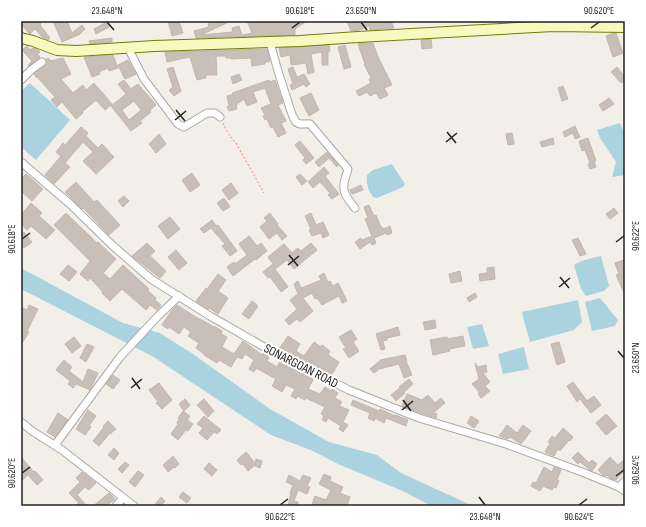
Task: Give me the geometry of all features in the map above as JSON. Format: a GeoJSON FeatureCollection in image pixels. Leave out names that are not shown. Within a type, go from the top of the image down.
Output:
{"type":"FeatureCollection","features":[{"type":"Feature","properties":{"kind":"main road"},"geometry":{"type":"LineString","coordinates":[[21,38],[57,50],[76,51],[300,41],[358,36],[553,26],[620,25]]}},
{"type":"Feature","properties":{"kind":"street"},"geometry":{"type":"LineString","coordinates":[[270,42],[278,74],[296,122],[299,124],[310,124],[348,169],[345,179],[345,194],[355,208]]}},
{"type":"Feature","properties":{"kind":"street"},"geometry":{"type":"LineString","coordinates":[[128,48],[144,79],[178,124],[184,128],[207,113],[216,113],[220,117]]}},
{"type":"Feature","properties":{"kind":"street"},"geometry":{"type":"LineString","coordinates":[[21,80],[42,62]]}},
{"type":"Feature","properties":{"kind":"street","name":"SONARGOAN ROAD"},"geometry":{"type":"LineString","coordinates":[[21,162],[70,204],[112,246],[151,279],[210,316],[271,351],[349,390],[419,418],[506,444],[582,472],[622,489]]}},
{"type":"Feature","properties":{"kind":"street"},"geometry":{"type":"LineString","coordinates":[[56,446],[120,357],[157,316],[179,296]]}},
{"type":"Feature","properties":{"kind":"street"},"geometry":{"type":"LineString","coordinates":[[21,422],[32,431],[62,450],[134,506]]}},
{"type":"Feature","properties":{"kind":"street"},"geometry":{"type":"LineString","coordinates":[[622,489],[625,481]]}},
{"type":"Feature","properties":{"kind":"street"},"geometry":{"type":"LineString","coordinates":[[116,506],[123,498]]}},
{"type":"Feature","properties":{"kind":"path"},"geometry":{"type":"LineString","coordinates":[[220,117],[226,131],[236,143],[264,193]]}},
{"type":"Feature","properties":{"kind":"water"},"geometry":{"type":"Polygon","coordinates":[[[30,83],[70,120],[36,160],[21,147],[21,91],[30,83]]]}},
{"type":"Feature","properties":{"kind":"water"},"geometry":{"type":"Polygon","coordinates":[[[620,123],[625,135],[625,175],[612,177],[616,162],[600,138],[597,130],[620,123]]]}},
{"type":"Feature","properties":{"kind":"water"},"geometry":{"type":"Polygon","coordinates":[[[392,164],[405,184],[403,187],[377,198],[373,197],[368,186],[367,175],[373,170],[392,164]]]}},
{"type":"Feature","properties":{"kind":"water"},"geometry":{"type":"Polygon","coordinates":[[[601,256],[609,286],[604,291],[586,296],[581,289],[574,265],[584,260],[601,256]]]}},
{"type":"Feature","properties":{"kind":"water"},"geometry":{"type":"Polygon","coordinates":[[[21,268],[123,323],[160,333],[193,354],[270,409],[329,442],[377,455],[401,473],[473,506],[431,506],[405,492],[338,464],[313,451],[271,435],[152,356],[21,289],[21,268]]]}},
{"type":"Feature","properties":{"kind":"water"},"geometry":{"type":"Polygon","coordinates":[[[600,298],[618,320],[615,326],[592,331],[585,302],[600,298]]]}},
{"type":"Feature","properties":{"kind":"water"},"geometry":{"type":"Polygon","coordinates":[[[578,300],[582,322],[574,330],[530,342],[522,312],[578,300]]]}},
{"type":"Feature","properties":{"kind":"water"},"geometry":{"type":"Polygon","coordinates":[[[482,324],[489,346],[473,349],[467,327],[482,324]]]}},
{"type":"Feature","properties":{"kind":"water"},"geometry":{"type":"Polygon","coordinates":[[[524,347],[529,369],[503,374],[498,354],[524,347]]]}},
{"type":"Feature","properties":{"kind":"building"},"geometry":{"type":"Polygon","coordinates":[[[21,21],[39,21],[41,24],[40,25],[50,38],[48,40],[42,37],[35,29],[30,34],[21,24],[21,21]]]}},
{"type":"Feature","properties":{"kind":"building"},"geometry":{"type":"Polygon","coordinates":[[[53,21],[67,21],[72,33],[82,25],[85,29],[80,34],[62,42],[53,21]]]}},
{"type":"Feature","properties":{"kind":"building"},"geometry":{"type":"Polygon","coordinates":[[[168,21],[179,21],[183,33],[172,36],[168,21]]]}},
{"type":"Feature","properties":{"kind":"building"},"geometry":{"type":"Polygon","coordinates":[[[216,21],[231,21],[201,35],[233,32],[232,28],[239,26],[242,35],[252,33],[247,21],[307,21],[295,29],[295,35],[196,38],[194,31],[209,27],[208,24],[216,21]]]}},
{"type":"Feature","properties":{"kind":"building"},"geometry":{"type":"Polygon","coordinates":[[[347,21],[391,21],[394,28],[370,30],[369,26],[351,31],[347,21]]]}},
{"type":"Feature","properties":{"kind":"building"},"geometry":{"type":"Polygon","coordinates":[[[107,22],[109,27],[96,34],[94,29],[107,22]]]}},
{"type":"Feature","properties":{"kind":"building"},"geometry":{"type":"Polygon","coordinates":[[[616,33],[623,53],[613,57],[606,36],[616,33]]]}},
{"type":"Feature","properties":{"kind":"building"},"geometry":{"type":"Polygon","coordinates":[[[112,38],[112,42],[90,44],[89,41],[112,38]]]}},
{"type":"Feature","properties":{"kind":"building"},"geometry":{"type":"Polygon","coordinates":[[[431,39],[432,48],[422,49],[421,40],[431,39]]]}},
{"type":"Feature","properties":{"kind":"building"},"geometry":{"type":"Polygon","coordinates":[[[373,43],[378,57],[392,85],[384,88],[388,95],[380,99],[376,93],[370,96],[367,92],[359,96],[356,91],[371,83],[369,79],[371,78],[364,64],[358,44],[373,43]]]}},
{"type":"Feature","properties":{"kind":"building"},"geometry":{"type":"Polygon","coordinates":[[[329,45],[330,51],[328,52],[328,65],[322,65],[322,52],[311,54],[314,72],[308,74],[306,63],[291,65],[290,55],[281,57],[279,48],[329,45]]]}},
{"type":"Feature","properties":{"kind":"building"},"geometry":{"type":"Polygon","coordinates":[[[345,45],[351,67],[344,69],[338,47],[345,45]]]}},
{"type":"Feature","properties":{"kind":"building"},"geometry":{"type":"Polygon","coordinates":[[[27,46],[30,50],[33,48],[40,52],[37,54],[40,57],[29,66],[28,65],[32,61],[22,50],[27,46]]]}},
{"type":"Feature","properties":{"kind":"building"},"geometry":{"type":"Polygon","coordinates":[[[267,49],[270,61],[264,63],[265,64],[252,66],[251,58],[231,59],[226,58],[226,56],[216,56],[217,75],[206,75],[206,78],[197,80],[190,57],[167,62],[165,52],[267,49]]]}},
{"type":"Feature","properties":{"kind":"building"},"geometry":{"type":"Polygon","coordinates":[[[113,55],[118,68],[109,71],[108,68],[99,72],[100,74],[92,77],[84,57],[113,55]]]}},
{"type":"Feature","properties":{"kind":"building"},"geometry":{"type":"Polygon","coordinates":[[[48,58],[51,61],[63,58],[71,74],[61,79],[73,93],[83,85],[86,90],[94,83],[112,104],[105,110],[96,100],[76,119],[62,102],[57,107],[51,100],[55,97],[34,74],[45,66],[47,62],[46,59],[48,58]]]}},
{"type":"Feature","properties":{"kind":"building"},"geometry":{"type":"Polygon","coordinates":[[[128,60],[136,74],[125,79],[118,65],[128,60]]]}},
{"type":"Feature","properties":{"kind":"building"},"geometry":{"type":"Polygon","coordinates":[[[173,67],[181,91],[174,96],[169,90],[173,87],[167,69],[173,67]]]}},
{"type":"Feature","properties":{"kind":"building"},"geometry":{"type":"Polygon","coordinates":[[[293,67],[297,77],[304,74],[310,84],[306,87],[304,84],[292,90],[290,85],[293,84],[288,69],[293,67]]]}},
{"type":"Feature","properties":{"kind":"building"},"geometry":{"type":"Polygon","coordinates":[[[617,67],[625,77],[625,80],[621,83],[611,72],[617,67]]]}},
{"type":"Feature","properties":{"kind":"building"},"geometry":{"type":"Polygon","coordinates":[[[239,74],[242,80],[233,84],[231,77],[239,74]]]}},
{"type":"Feature","properties":{"kind":"building"},"geometry":{"type":"Polygon","coordinates":[[[124,80],[131,89],[138,84],[156,105],[150,110],[151,112],[140,121],[142,123],[131,131],[111,106],[126,94],[118,84],[124,80]],[[134,101],[122,110],[129,120],[141,110],[134,101]]]}},
{"type":"Feature","properties":{"kind":"building"},"geometry":{"type":"Polygon","coordinates":[[[269,80],[269,82],[275,80],[283,103],[278,105],[286,121],[281,123],[286,133],[278,137],[273,127],[271,128],[267,119],[265,120],[263,116],[265,115],[261,108],[271,104],[265,88],[253,92],[257,102],[247,106],[244,99],[236,105],[237,109],[229,111],[227,107],[229,106],[227,96],[269,80]]]}},
{"type":"Feature","properties":{"kind":"building"},"geometry":{"type":"Polygon","coordinates":[[[563,86],[568,99],[562,101],[558,88],[563,86]]]}},
{"type":"Feature","properties":{"kind":"building"},"geometry":{"type":"Polygon","coordinates":[[[311,93],[319,110],[309,116],[300,98],[311,93]]]}},
{"type":"Feature","properties":{"kind":"building"},"geometry":{"type":"Polygon","coordinates":[[[609,98],[614,104],[603,111],[599,105],[609,98]]]}},
{"type":"Feature","properties":{"kind":"building"},"geometry":{"type":"Polygon","coordinates":[[[575,126],[580,137],[575,139],[573,133],[565,137],[563,132],[575,126]]]}},
{"type":"Feature","properties":{"kind":"building"},"geometry":{"type":"Polygon","coordinates":[[[81,127],[88,133],[86,136],[98,148],[102,144],[114,157],[96,174],[83,161],[93,152],[83,142],[65,163],[70,167],[54,184],[45,175],[61,156],[56,152],[63,143],[65,145],[81,127]]]}},
{"type":"Feature","properties":{"kind":"building"},"geometry":{"type":"Polygon","coordinates":[[[512,133],[514,144],[508,145],[506,134],[512,133]]]}},
{"type":"Feature","properties":{"kind":"building"},"geometry":{"type":"Polygon","coordinates":[[[159,134],[166,144],[156,153],[149,144],[159,134]]]}},
{"type":"Feature","properties":{"kind":"building"},"geometry":{"type":"Polygon","coordinates":[[[553,138],[554,144],[542,147],[540,142],[553,138]]]}},
{"type":"Feature","properties":{"kind":"building"},"geometry":{"type":"Polygon","coordinates":[[[588,138],[596,161],[594,161],[596,167],[590,169],[588,164],[590,163],[585,150],[582,151],[579,141],[588,138]]]}},
{"type":"Feature","properties":{"kind":"building"},"geometry":{"type":"Polygon","coordinates":[[[300,141],[314,158],[306,164],[303,160],[305,158],[295,145],[300,141]]]}},
{"type":"Feature","properties":{"kind":"building"},"geometry":{"type":"Polygon","coordinates":[[[327,152],[338,165],[337,167],[329,158],[319,167],[315,162],[327,152]]]}},
{"type":"Feature","properties":{"kind":"building"},"geometry":{"type":"Polygon","coordinates":[[[324,167],[329,173],[325,176],[339,194],[332,199],[328,195],[330,193],[320,182],[313,188],[308,182],[324,167]]]}},
{"type":"Feature","properties":{"kind":"building"},"geometry":{"type":"Polygon","coordinates":[[[192,173],[200,185],[190,192],[182,180],[192,173]]]}},
{"type":"Feature","properties":{"kind":"building"},"geometry":{"type":"Polygon","coordinates":[[[26,174],[43,189],[32,201],[21,191],[21,179],[26,174]]]}},
{"type":"Feature","properties":{"kind":"building"},"geometry":{"type":"Polygon","coordinates":[[[300,174],[307,181],[302,185],[296,177],[300,174]]]}},
{"type":"Feature","properties":{"kind":"building"},"geometry":{"type":"Polygon","coordinates":[[[76,182],[94,202],[97,200],[120,225],[109,235],[65,192],[76,182]]]}},
{"type":"Feature","properties":{"kind":"building"},"geometry":{"type":"Polygon","coordinates":[[[231,183],[238,193],[229,200],[222,190],[231,183]]]}},
{"type":"Feature","properties":{"kind":"building"},"geometry":{"type":"Polygon","coordinates":[[[361,185],[363,190],[352,194],[350,190],[361,185]]]}},
{"type":"Feature","properties":{"kind":"building"},"geometry":{"type":"Polygon","coordinates":[[[124,196],[129,201],[123,207],[118,201],[124,196]]]}},
{"type":"Feature","properties":{"kind":"building"},"geometry":{"type":"Polygon","coordinates":[[[224,198],[230,207],[223,211],[217,203],[224,198]]]}},
{"type":"Feature","properties":{"kind":"building"},"geometry":{"type":"Polygon","coordinates":[[[31,203],[42,213],[39,216],[55,230],[46,239],[31,226],[27,230],[21,224],[21,215],[31,203]]]}},
{"type":"Feature","properties":{"kind":"building"},"geometry":{"type":"Polygon","coordinates":[[[369,205],[374,216],[376,215],[381,227],[383,229],[390,226],[392,233],[387,235],[386,233],[374,238],[376,243],[372,245],[370,242],[360,249],[355,242],[361,238],[362,240],[372,236],[365,219],[368,218],[364,207],[369,205]]]}},
{"type":"Feature","properties":{"kind":"building"},"geometry":{"type":"Polygon","coordinates":[[[614,208],[618,213],[610,219],[606,214],[614,208]]]}},
{"type":"Feature","properties":{"kind":"building"},"geometry":{"type":"Polygon","coordinates":[[[66,213],[116,259],[103,273],[110,279],[123,265],[149,289],[147,290],[156,298],[155,300],[161,305],[157,310],[150,305],[146,310],[122,289],[110,301],[90,278],[88,281],[80,274],[90,261],[54,225],[66,213]]]}},
{"type":"Feature","properties":{"kind":"building"},"geometry":{"type":"Polygon","coordinates":[[[270,213],[278,224],[277,225],[287,236],[282,240],[277,233],[269,239],[260,227],[267,221],[264,218],[270,213]]]}},
{"type":"Feature","properties":{"kind":"building"},"geometry":{"type":"Polygon","coordinates":[[[311,213],[316,225],[323,222],[329,235],[323,238],[321,233],[312,236],[309,230],[311,229],[305,216],[311,213]]]}},
{"type":"Feature","properties":{"kind":"building"},"geometry":{"type":"Polygon","coordinates":[[[170,217],[180,229],[168,239],[158,226],[170,217]]]}},
{"type":"Feature","properties":{"kind":"building"},"geometry":{"type":"Polygon","coordinates":[[[212,220],[216,226],[218,225],[237,251],[230,256],[222,246],[225,244],[211,228],[204,233],[200,229],[212,220]]]}},
{"type":"Feature","properties":{"kind":"building"},"geometry":{"type":"Polygon","coordinates":[[[24,232],[32,242],[24,248],[21,244],[21,234],[24,232]]]}},
{"type":"Feature","properties":{"kind":"building"},"geometry":{"type":"Polygon","coordinates":[[[249,236],[257,246],[261,243],[267,251],[233,276],[227,267],[234,262],[235,264],[247,255],[239,244],[249,236]]]}},
{"type":"Feature","properties":{"kind":"building"},"geometry":{"type":"Polygon","coordinates":[[[578,238],[586,254],[580,256],[572,240],[578,238]]]}},
{"type":"Feature","properties":{"kind":"building"},"geometry":{"type":"Polygon","coordinates":[[[147,243],[155,251],[150,256],[166,271],[160,278],[132,256],[147,243]]]}},
{"type":"Feature","properties":{"kind":"building"},"geometry":{"type":"Polygon","coordinates":[[[311,243],[317,250],[294,269],[287,260],[275,269],[288,287],[281,292],[270,277],[268,278],[263,272],[273,264],[268,257],[284,244],[292,253],[298,248],[301,251],[311,243]]]}},
{"type":"Feature","properties":{"kind":"building"},"geometry":{"type":"Polygon","coordinates":[[[176,250],[187,263],[179,270],[168,257],[176,250]]]}},
{"type":"Feature","properties":{"kind":"building"},"geometry":{"type":"Polygon","coordinates":[[[624,260],[625,295],[616,275],[619,274],[615,263],[624,260]]]}},
{"type":"Feature","properties":{"kind":"building"},"geometry":{"type":"Polygon","coordinates":[[[68,265],[77,272],[69,281],[60,274],[68,265]]]}},
{"type":"Feature","properties":{"kind":"building"},"geometry":{"type":"Polygon","coordinates":[[[494,267],[495,279],[480,281],[479,274],[487,273],[487,268],[494,267]]]}},
{"type":"Feature","properties":{"kind":"building"},"geometry":{"type":"Polygon","coordinates":[[[460,271],[462,281],[451,283],[449,274],[460,271]]]}},
{"type":"Feature","properties":{"kind":"building"},"geometry":{"type":"Polygon","coordinates":[[[324,273],[328,282],[330,281],[333,286],[338,283],[347,301],[342,303],[339,296],[322,305],[317,298],[315,299],[312,293],[303,298],[313,311],[300,322],[297,319],[289,325],[285,320],[297,309],[290,300],[298,294],[294,284],[298,281],[301,288],[321,280],[319,276],[324,273]]]}},
{"type":"Feature","properties":{"kind":"building"},"geometry":{"type":"Polygon","coordinates":[[[218,274],[226,280],[218,291],[228,298],[218,314],[196,301],[218,274]]]}},
{"type":"Feature","properties":{"kind":"building"},"geometry":{"type":"Polygon","coordinates":[[[475,293],[477,297],[469,302],[467,298],[475,293]]]}},
{"type":"Feature","properties":{"kind":"building"},"geometry":{"type":"Polygon","coordinates":[[[252,301],[258,306],[249,319],[242,314],[252,301]]]}},
{"type":"Feature","properties":{"kind":"building"},"geometry":{"type":"Polygon","coordinates":[[[29,305],[38,309],[27,331],[29,332],[21,345],[21,307],[27,310],[29,305]]]}},
{"type":"Feature","properties":{"kind":"building"},"geometry":{"type":"Polygon","coordinates":[[[177,305],[222,331],[221,334],[227,337],[222,347],[234,354],[243,341],[262,355],[263,353],[269,357],[267,361],[277,367],[280,361],[314,378],[308,389],[320,394],[325,387],[338,393],[335,398],[342,402],[339,406],[349,410],[343,422],[348,425],[343,432],[339,429],[341,426],[328,418],[326,422],[322,420],[324,416],[321,414],[325,407],[306,398],[305,400],[297,396],[296,399],[291,396],[295,389],[286,385],[282,392],[272,386],[276,379],[256,368],[254,372],[249,369],[254,360],[245,354],[242,359],[237,357],[231,367],[219,360],[217,363],[196,348],[199,343],[188,336],[191,332],[184,327],[179,334],[169,327],[168,329],[162,325],[177,305]]]}},
{"type":"Feature","properties":{"kind":"building"},"geometry":{"type":"Polygon","coordinates":[[[435,320],[436,328],[425,330],[423,322],[435,320]]]}},
{"type":"Feature","properties":{"kind":"building"},"geometry":{"type":"Polygon","coordinates":[[[398,327],[400,335],[387,338],[387,340],[383,341],[385,349],[381,350],[376,334],[398,327]]]}},
{"type":"Feature","properties":{"kind":"building"},"geometry":{"type":"Polygon","coordinates":[[[351,330],[357,339],[353,342],[359,351],[349,358],[343,349],[346,348],[339,337],[351,330]]]}},
{"type":"Feature","properties":{"kind":"building"},"geometry":{"type":"Polygon","coordinates":[[[288,336],[300,344],[296,351],[304,356],[314,342],[321,347],[322,345],[330,351],[328,355],[339,362],[331,376],[279,349],[288,336]]]}},
{"type":"Feature","properties":{"kind":"building"},"geometry":{"type":"Polygon","coordinates":[[[463,336],[465,346],[449,349],[450,351],[433,355],[430,340],[463,336]]]}},
{"type":"Feature","properties":{"kind":"building"},"geometry":{"type":"Polygon","coordinates":[[[74,337],[81,346],[72,353],[65,344],[74,337]]]}},
{"type":"Feature","properties":{"kind":"building"},"geometry":{"type":"Polygon","coordinates":[[[559,342],[565,362],[557,365],[551,344],[559,342]]]}},
{"type":"Feature","properties":{"kind":"building"},"geometry":{"type":"Polygon","coordinates":[[[87,344],[94,347],[86,362],[80,358],[87,344]]]}},
{"type":"Feature","properties":{"kind":"building"},"geometry":{"type":"Polygon","coordinates":[[[405,355],[412,375],[404,378],[399,364],[379,369],[374,373],[370,369],[380,360],[405,355]]]}},
{"type":"Feature","properties":{"kind":"building"},"geometry":{"type":"Polygon","coordinates":[[[64,360],[72,367],[69,371],[83,382],[88,369],[98,373],[90,390],[76,384],[73,388],[68,384],[70,381],[56,370],[64,360]]]}},
{"type":"Feature","properties":{"kind":"building"},"geometry":{"type":"Polygon","coordinates":[[[475,363],[478,367],[486,365],[487,372],[483,373],[490,382],[485,386],[490,391],[481,398],[478,393],[479,392],[472,384],[479,379],[475,363]]]}},
{"type":"Feature","properties":{"kind":"building"},"geometry":{"type":"Polygon","coordinates":[[[113,375],[120,380],[113,389],[106,384],[113,375]]]}},
{"type":"Feature","properties":{"kind":"building"},"geometry":{"type":"Polygon","coordinates":[[[409,379],[413,384],[396,401],[391,395],[409,379]]]}},
{"type":"Feature","properties":{"kind":"building"},"geometry":{"type":"Polygon","coordinates":[[[573,382],[587,401],[594,396],[601,405],[591,413],[580,399],[577,402],[567,386],[573,382]]]}},
{"type":"Feature","properties":{"kind":"building"},"geometry":{"type":"Polygon","coordinates":[[[159,383],[172,400],[162,409],[156,403],[158,402],[149,390],[159,383]]]}},
{"type":"Feature","properties":{"kind":"building"},"geometry":{"type":"Polygon","coordinates":[[[407,394],[422,400],[428,395],[435,403],[441,398],[445,403],[433,413],[437,414],[436,418],[402,406],[407,394]]]}},
{"type":"Feature","properties":{"kind":"building"},"geometry":{"type":"Polygon","coordinates":[[[185,399],[190,405],[184,411],[179,404],[185,399]]]}},
{"type":"Feature","properties":{"kind":"building"},"geometry":{"type":"Polygon","coordinates":[[[204,399],[214,411],[208,417],[197,405],[204,399]]]}},
{"type":"Feature","properties":{"kind":"building"},"geometry":{"type":"Polygon","coordinates":[[[353,400],[379,411],[380,409],[408,420],[406,426],[386,418],[384,423],[375,418],[374,421],[368,418],[370,413],[351,405],[353,400]]]}},
{"type":"Feature","properties":{"kind":"building"},"geometry":{"type":"Polygon","coordinates":[[[88,410],[96,416],[85,435],[76,429],[88,410]]]}},
{"type":"Feature","properties":{"kind":"building"},"geometry":{"type":"Polygon","coordinates":[[[183,411],[190,416],[187,420],[193,424],[178,440],[171,434],[178,424],[178,418],[183,411]]]}},
{"type":"Feature","properties":{"kind":"building"},"geometry":{"type":"Polygon","coordinates":[[[58,413],[68,420],[55,437],[47,432],[58,413]]]}},
{"type":"Feature","properties":{"kind":"building"},"geometry":{"type":"Polygon","coordinates":[[[606,414],[617,426],[606,435],[596,423],[606,414]]]}},
{"type":"Feature","properties":{"kind":"building"},"geometry":{"type":"Polygon","coordinates":[[[204,416],[221,430],[217,434],[214,432],[207,440],[199,433],[203,428],[197,424],[204,416]]]}},
{"type":"Feature","properties":{"kind":"building"},"geometry":{"type":"Polygon","coordinates":[[[471,416],[479,421],[474,428],[467,423],[471,416]]]}},
{"type":"Feature","properties":{"kind":"building"},"geometry":{"type":"Polygon","coordinates":[[[108,421],[116,429],[110,433],[99,446],[93,441],[108,421]]]}},
{"type":"Feature","properties":{"kind":"building"},"geometry":{"type":"Polygon","coordinates":[[[507,425],[517,433],[523,425],[531,431],[521,444],[510,437],[508,439],[499,436],[507,425]]]}},
{"type":"Feature","properties":{"kind":"building"},"geometry":{"type":"Polygon","coordinates":[[[563,428],[573,437],[570,441],[569,440],[560,451],[558,449],[554,456],[545,452],[550,443],[548,442],[552,436],[555,438],[563,428]]]}},
{"type":"Feature","properties":{"kind":"building"},"geometry":{"type":"Polygon","coordinates":[[[114,448],[119,453],[114,460],[108,455],[114,448]]]}},
{"type":"Feature","properties":{"kind":"building"},"geometry":{"type":"Polygon","coordinates":[[[246,452],[255,463],[256,459],[262,461],[260,468],[255,465],[248,471],[243,464],[241,465],[237,460],[246,452]]]}},
{"type":"Feature","properties":{"kind":"building"},"geometry":{"type":"Polygon","coordinates":[[[578,452],[589,463],[592,460],[597,464],[592,471],[580,462],[578,464],[572,458],[578,452]]]}},
{"type":"Feature","properties":{"kind":"building"},"geometry":{"type":"Polygon","coordinates":[[[173,456],[179,464],[168,472],[163,465],[173,456]]]}},
{"type":"Feature","properties":{"kind":"building"},"geometry":{"type":"Polygon","coordinates":[[[21,457],[43,480],[37,485],[28,475],[21,481],[21,457]]]}},
{"type":"Feature","properties":{"kind":"building"},"geometry":{"type":"Polygon","coordinates":[[[610,457],[618,465],[625,459],[625,470],[616,480],[607,475],[603,475],[598,470],[610,457]]]}},
{"type":"Feature","properties":{"kind":"building"},"geometry":{"type":"Polygon","coordinates":[[[125,462],[129,465],[122,473],[118,469],[125,462]]]}},
{"type":"Feature","properties":{"kind":"building"},"geometry":{"type":"Polygon","coordinates":[[[209,463],[217,470],[212,476],[204,469],[209,463]]]}},
{"type":"Feature","properties":{"kind":"building"},"geometry":{"type":"Polygon","coordinates":[[[544,467],[552,472],[554,467],[561,470],[556,488],[553,487],[552,490],[543,486],[540,491],[531,486],[533,482],[536,483],[544,467]]]}},
{"type":"Feature","properties":{"kind":"building"},"geometry":{"type":"Polygon","coordinates":[[[138,471],[144,475],[135,487],[129,482],[138,471]]]}},
{"type":"Feature","properties":{"kind":"building"},"geometry":{"type":"Polygon","coordinates":[[[82,472],[96,483],[89,490],[85,487],[77,495],[87,506],[75,506],[79,503],[69,493],[80,482],[76,478],[82,472]]]}},
{"type":"Feature","properties":{"kind":"building"},"geometry":{"type":"Polygon","coordinates":[[[324,474],[331,477],[330,481],[343,487],[340,493],[350,497],[347,506],[317,506],[312,504],[315,496],[326,500],[331,490],[319,484],[324,474]]]}},
{"type":"Feature","properties":{"kind":"building"},"geometry":{"type":"Polygon","coordinates":[[[289,475],[300,481],[303,475],[311,478],[307,486],[310,487],[307,494],[298,490],[294,501],[298,502],[298,506],[288,506],[293,485],[286,482],[289,475]]]}},
{"type":"Feature","properties":{"kind":"building"},"geometry":{"type":"Polygon","coordinates":[[[183,492],[191,498],[187,503],[179,497],[183,492]]]}},
{"type":"Feature","properties":{"kind":"building"},"geometry":{"type":"Polygon","coordinates":[[[109,493],[115,499],[106,506],[93,506],[109,493]]]}},
{"type":"Feature","properties":{"kind":"building"},"geometry":{"type":"Polygon","coordinates":[[[161,497],[165,501],[161,506],[154,506],[161,497]]]}}]}
